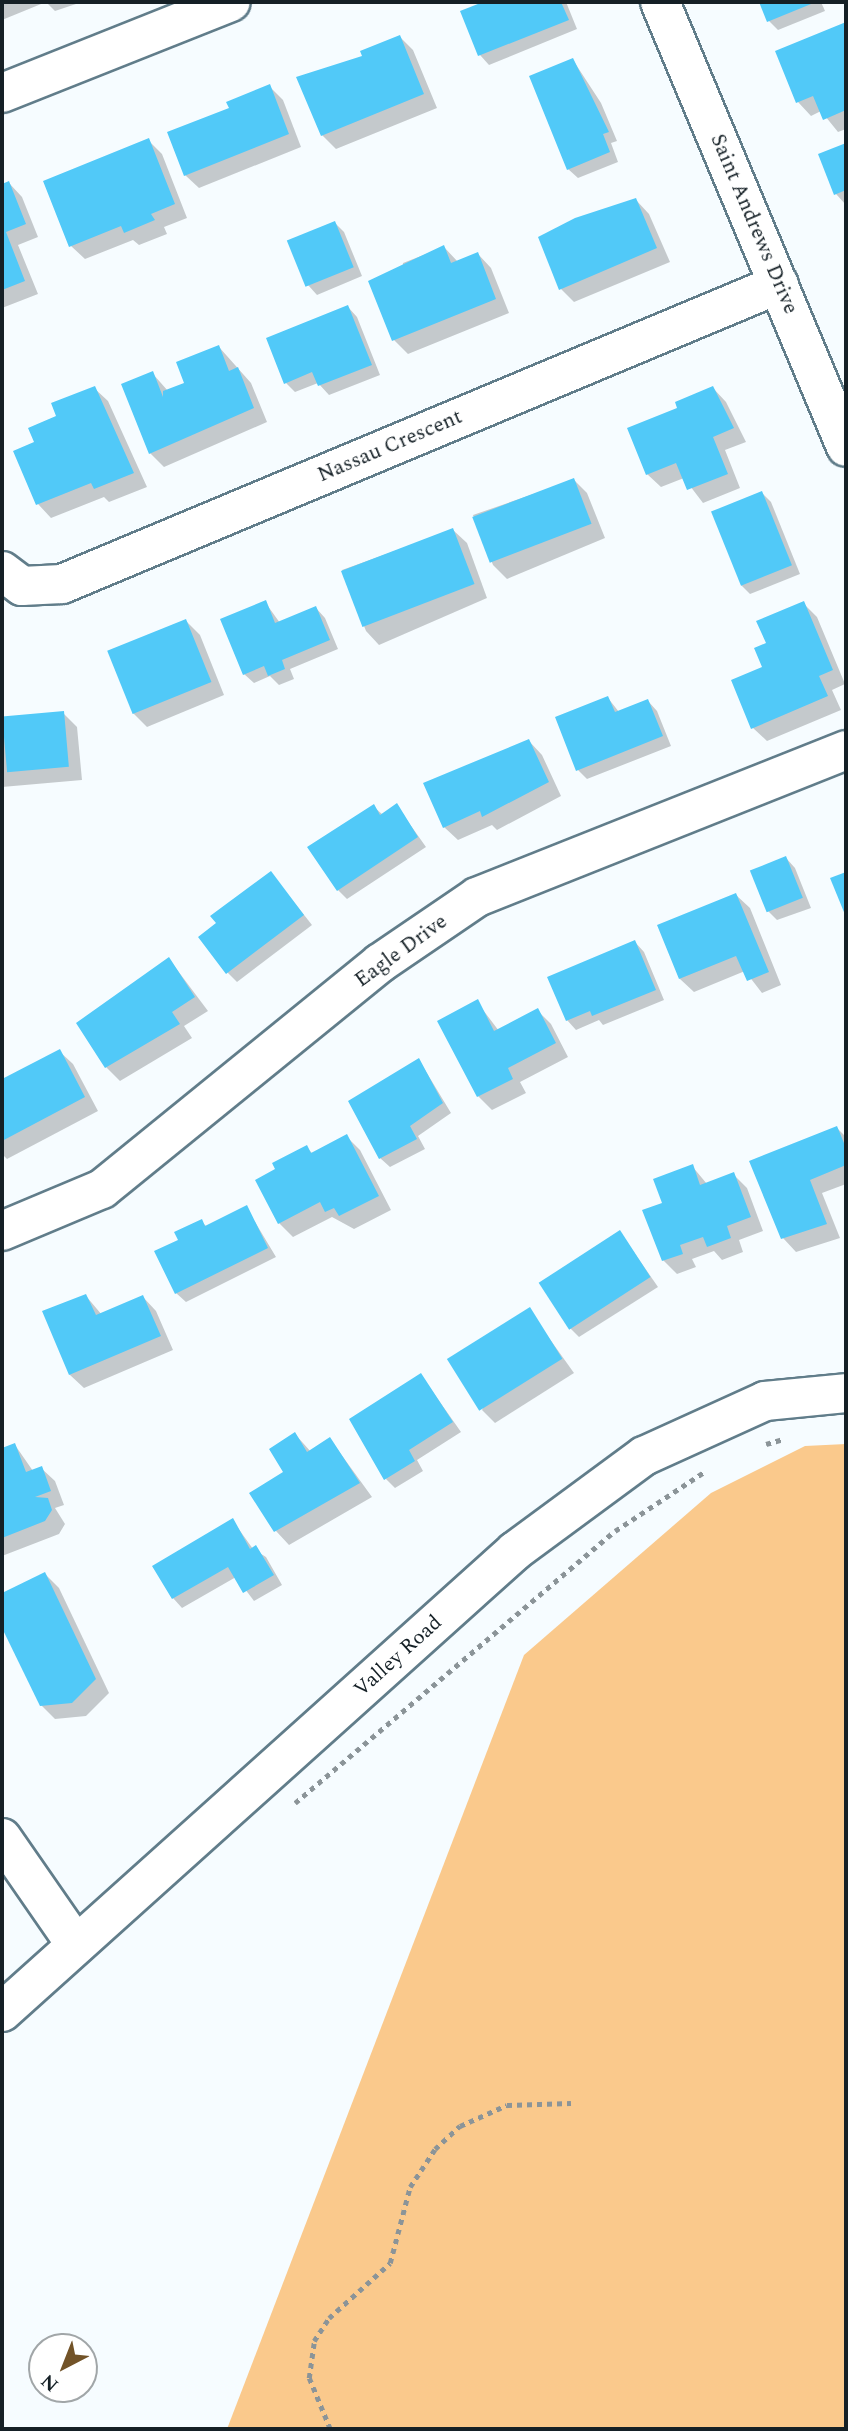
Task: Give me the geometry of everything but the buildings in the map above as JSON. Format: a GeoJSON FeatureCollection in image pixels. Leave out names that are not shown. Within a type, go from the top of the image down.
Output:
{"type":"FeatureCollection","features":[{"type":"Feature","properties":{"kind":"street"},"geometry":{"type":"LineString","coordinates":[[2,93],[231,2]]}},
{"type":"Feature","properties":{"kind":"street","name":"Saint Andrews Drive"},"geometry":{"type":"LineString","coordinates":[[660,2],[846,447]]}},
{"type":"Feature","properties":{"kind":"street","name":"Nassau Crescent"},"geometry":{"type":"LineString","coordinates":[[2,571],[22,586],[62,584],[779,284]]}},
{"type":"Feature","properties":{"kind":"street","name":"Eagle Drive"},"geometry":{"type":"LineString","coordinates":[[2,1231],[102,1189],[380,963],[477,898],[846,750]]}},
{"type":"Feature","properties":{"kind":"street","name":"Valley Road"},"geometry":{"type":"LineString","coordinates":[[2,2012],[515,1551],[644,1456],[765,1401],[846,1393]]}},
{"type":"Feature","properties":{"kind":"street"},"geometry":{"type":"LineString","coordinates":[[2,1838],[76,1945]]}},
{"type":"Feature","properties":{"kind":"path"},"geometry":{"type":"LineString","coordinates":[[757,1448],[791,1437]]}},
{"type":"Feature","properties":{"kind":"path"},"geometry":{"type":"LineString","coordinates":[[287,1809],[615,1531],[714,1467]]}},
{"type":"Feature","properties":{"kind":"path"},"geometry":{"type":"LineString","coordinates":[[330,2429],[309,2378],[314,2341],[329,2318],[390,2263],[410,2187],[435,2149],[460,2126],[508,2105],[571,2103]]}},
{"type":"Feature","properties":{"kind":"shaded area"},"geometry":{"type":"Polygon","coordinates":[[[846,1444],[846,2429],[227,2429],[524,1655],[711,1493],[805,1446],[846,1444]]]}}]}
